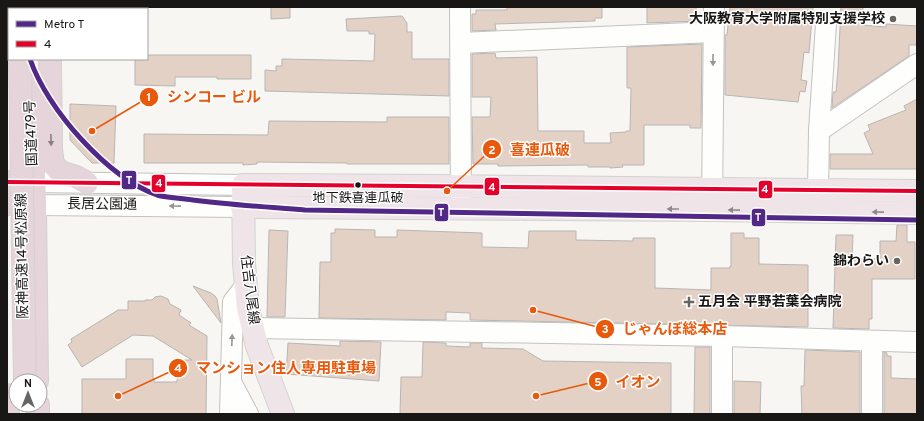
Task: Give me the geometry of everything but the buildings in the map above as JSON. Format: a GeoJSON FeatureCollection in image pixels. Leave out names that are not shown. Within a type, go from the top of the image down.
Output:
{"type":"FeatureCollection","features":[{"type":"Feature","properties":{"kind":"highway","name":"阪神高速14号松原線"},"geometry":{"type":"LineString","coordinates":[[20,60],[25,373]]}},
{"type":"Feature","properties":{"kind":"highway","name":"国道479号"},"geometry":{"type":"LineString","coordinates":[[30,60],[35,205],[37,373]]}},
{"type":"Feature","properties":{"kind":"highway"},"geometry":{"type":"LineString","coordinates":[[33,147],[38,110],[38,60]]}},
{"type":"Feature","properties":{"kind":"highway"},"geometry":{"type":"LineString","coordinates":[[50,60],[51,149],[53,164],[60,172],[76,177],[87,183]]}},
{"type":"Feature","properties":{"kind":"highway","name":"長居公園通"},"geometry":{"type":"LineString","coordinates":[[7,182],[34,182]]}},
{"type":"Feature","properties":{"kind":"highway","name":"長居公園通"},"geometry":{"type":"LineString","coordinates":[[7,204],[35,205]]}},
{"type":"Feature","properties":{"kind":"highway"},"geometry":{"type":"LineString","coordinates":[[7,395],[8,414]]}},
{"type":"Feature","properties":{"kind":"main road","name":"長居公園通"},"geometry":{"type":"LineString","coordinates":[[243,185],[461,186],[712,199],[917,213]]}},
{"type":"Feature","properties":{"kind":"main road","name":"住吉八尾線"},"geometry":{"type":"LineString","coordinates":[[243,185],[242,207],[244,263],[248,308],[257,346],[283,414]]}},
{"type":"Feature","properties":{"kind":"main road","name":"長居公園通"},"geometry":{"type":"LineString","coordinates":[[242,207],[461,208],[712,199],[818,190],[917,191]]}},
{"type":"Feature","properties":{"kind":"street"},"geometry":{"type":"LineString","coordinates":[[460,7],[461,208]]}},
{"type":"Feature","properties":{"kind":"street"},"geometry":{"type":"LineString","coordinates":[[712,199],[714,7]]}},
{"type":"Feature","properties":{"kind":"street"},"geometry":{"type":"LineString","coordinates":[[818,190],[819,131],[826,24]]}},
{"type":"Feature","properties":{"kind":"street"},"geometry":{"type":"LineString","coordinates":[[461,44],[713,32]]}},
{"type":"Feature","properties":{"kind":"street"},"geometry":{"type":"LineString","coordinates":[[819,131],[917,64]]}},
{"type":"Feature","properties":{"kind":"street","name":"長居公園通"},"geometry":{"type":"LineString","coordinates":[[34,182],[243,185]]}},
{"type":"Feature","properties":{"kind":"street","name":"長居公園通"},"geometry":{"type":"LineString","coordinates":[[35,205],[242,207]]}},
{"type":"Feature","properties":{"kind":"street"},"geometry":{"type":"LineString","coordinates":[[230,414],[233,302],[246,285]]}},
{"type":"Feature","properties":{"kind":"street"},"geometry":{"type":"LineString","coordinates":[[253,328],[722,336],[917,342]]}},
{"type":"Feature","properties":{"kind":"street"},"geometry":{"type":"LineString","coordinates":[[722,336],[722,414]]}},
{"type":"Feature","properties":{"kind":"street"},"geometry":{"type":"LineString","coordinates":[[872,341],[872,414]]}},
{"type":"Feature","properties":{"kind":"street"},"geometry":{"type":"LineString","coordinates":[[231,382],[248,414]]}},
{"type":"Feature","properties":{"kind":"metro line","name":"T"},"geometry":{"type":"LineString","coordinates":[[30,60],[38,78],[50,99],[81,139],[118,173],[138,186],[161,196],[305,210],[917,220]]}},
{"type":"Feature","properties":{"kind":"transit line","name":"4"},"geometry":{"type":"LineString","coordinates":[[7,182],[917,191]]}},
{"type":"Feature","properties":{"kind":"place","name":"大阪教育大学附属特別支援学校"},"geometry":{"type":"Point","coordinates":[893,19]}},
{"type":"Feature","properties":{"kind":"place","name":"シンコー ビル"},"geometry":{"type":"Point","coordinates":[92,131]}},
{"type":"Feature","properties":{"kind":"place","name":"地下鉄喜連瓜破"},"geometry":{"type":"Point","coordinates":[358,185]}},
{"type":"Feature","properties":{"kind":"place","name":"喜連瓜破"},"geometry":{"type":"Point","coordinates":[447,191]}},
{"type":"Feature","properties":{"kind":"place","name":"錦わらい"},"geometry":{"type":"Point","coordinates":[897,261]}},
{"type":"Feature","properties":{"kind":"place","name":"五月会 平野若葉会病院"},"geometry":{"type":"Point","coordinates":[689,302]}},
{"type":"Feature","properties":{"kind":"place","name":"じゃんぼ総本店"},"geometry":{"type":"Point","coordinates":[533,310]}},
{"type":"Feature","properties":{"kind":"place","name":"マンション住人専用駐車場"},"geometry":{"type":"Point","coordinates":[118,396]}},
{"type":"Feature","properties":{"kind":"place","name":"イオン"},"geometry":{"type":"Point","coordinates":[536,396]}}]}
